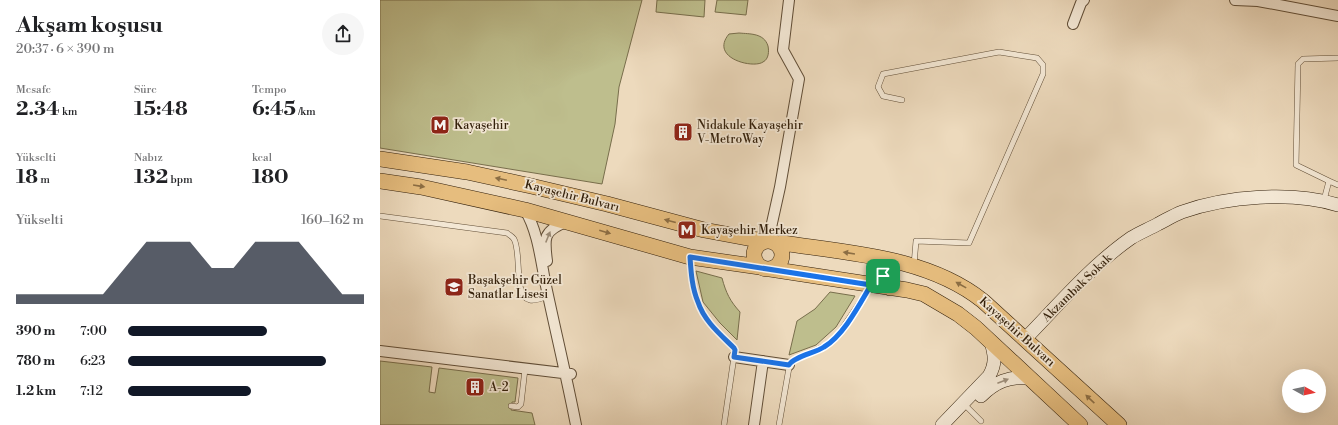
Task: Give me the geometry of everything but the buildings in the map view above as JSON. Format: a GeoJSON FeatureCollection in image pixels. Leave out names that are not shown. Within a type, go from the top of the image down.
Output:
{"type":"FeatureCollection","features":[{"type":"Feature","properties":{"kind":"main road","name":"Kayaşehir Bulvarı"},"geometry":{"type":"LineString","coordinates":[[380,158],[467,172],[531,186],[607,204],[704,230],[769,242],[879,258],[907,264],[957,283],[971,291],[1119,425]]}},
{"type":"Feature","properties":{"kind":"main road","name":"Kayaşehir Bulvarı"},"geometry":{"type":"LineString","coordinates":[[380,181],[421,187],[525,210],[568,221],[690,257],[881,283],[924,294],[958,314],[991,342],[1080,425]]}},
{"type":"Feature","properties":{"kind":"main road"},"geometry":{"type":"LineString","coordinates":[[769,242],[780,248],[782,257],[778,266],[765,268],[754,260],[754,251],[759,244],[769,242]]}},
{"type":"Feature","properties":{"kind":"main road"},"geometry":{"type":"LineString","coordinates":[[881,283],[884,272],[889,265],[894,263],[907,264]]}},
{"type":"Feature","properties":{"kind":"street"},"geometry":{"type":"LineString","coordinates":[[769,242],[799,79],[783,50],[789,0]]}},
{"type":"Feature","properties":{"kind":"street"},"geometry":{"type":"LineString","coordinates":[[1073,24],[1081,3],[1084,0]]}},
{"type":"Feature","properties":{"kind":"street"},"geometry":{"type":"LineString","coordinates":[[1235,0],[1258,1],[1338,16]]}},
{"type":"Feature","properties":{"kind":"street","name":"Akzambak Sokak"},"geometry":{"type":"LineString","coordinates":[[1025,339],[1099,263],[1132,238],[1182,212],[1213,203],[1272,197],[1324,201],[1338,205]]}},
{"type":"Feature","properties":{"kind":"street"},"geometry":{"type":"LineString","coordinates":[[525,210],[530,217],[533,226],[548,296],[582,425]]}},
{"type":"Feature","properties":{"kind":"street"},"geometry":{"type":"LineString","coordinates":[[568,221],[555,226],[549,232],[545,245],[547,264],[576,425]]}},
{"type":"Feature","properties":{"kind":"street"},"geometry":{"type":"LineString","coordinates":[[954,425],[992,370],[995,361],[991,342]]}},
{"type":"Feature","properties":{"kind":"street"},"geometry":{"type":"LineString","coordinates":[[380,351],[568,374]]}},
{"type":"Feature","properties":{"kind":"street"},"geometry":{"type":"LineString","coordinates":[[734,357],[789,365]]}},
{"type":"Feature","properties":{"kind":"street"},"geometry":{"type":"LineString","coordinates":[[754,425],[764,361]]}},
{"type":"Feature","properties":{"kind":"street"},"geometry":{"type":"LineString","coordinates":[[942,425],[993,385],[1008,378],[1029,378]]}},
{"type":"Feature","properties":{"kind":"lane"},"geometry":{"type":"LineString","coordinates":[[902,100],[883,96],[878,87],[883,74],[999,52],[1037,58],[1043,65],[1043,74],[969,243],[916,241],[907,264]]}},
{"type":"Feature","properties":{"kind":"lane"},"geometry":{"type":"LineString","coordinates":[[1338,58],[1303,59],[1298,64],[1296,164],[1338,185]]}},
{"type":"Feature","properties":{"kind":"lane"},"geometry":{"type":"LineString","coordinates":[[1324,201],[1329,181]]}},
{"type":"Feature","properties":{"kind":"lane"},"geometry":{"type":"LineString","coordinates":[[380,216],[507,233],[514,239],[516,246],[519,283],[522,295],[526,299],[531,300],[548,296]]}},
{"type":"Feature","properties":{"kind":"lane"},"geometry":{"type":"LineString","coordinates":[[690,257],[692,283],[698,303],[712,326],[735,350],[724,425]]}},
{"type":"Feature","properties":{"kind":"lane"},"geometry":{"type":"LineString","coordinates":[[780,425],[790,362],[794,359],[815,352],[838,335],[881,283]]}},
{"type":"Feature","properties":{"kind":"lane"},"geometry":{"type":"LineString","coordinates":[[511,406],[518,407],[520,405],[525,369]]}},
{"type":"Feature","properties":{"kind":"lane"},"geometry":{"type":"LineString","coordinates":[[966,406],[981,421]]}},
{"type":"Feature","properties":{"kind":"green space"},"geometry":{"type":"Polygon","coordinates":[[[380,0],[642,0],[619,87],[615,124],[602,184],[380,148],[380,0]]]}},
{"type":"Feature","properties":{"kind":"green space"},"geometry":{"type":"Polygon","coordinates":[[[657,0],[705,0],[704,17],[656,12],[657,0]]]}},
{"type":"Feature","properties":{"kind":"green space"},"geometry":{"type":"Polygon","coordinates":[[[717,0],[748,0],[746,15],[715,12],[717,0]]]}},
{"type":"Feature","properties":{"kind":"green space"},"geometry":{"type":"Polygon","coordinates":[[[739,33],[760,36],[766,42],[768,46],[768,55],[765,61],[758,64],[743,63],[728,55],[724,49],[724,42],[729,34],[739,33]]]}},
{"type":"Feature","properties":{"kind":"green space"},"geometry":{"type":"Polygon","coordinates":[[[696,271],[722,278],[729,296],[740,312],[737,340],[720,323],[703,302],[696,271]]]}},
{"type":"Feature","properties":{"kind":"green space"},"geometry":{"type":"Polygon","coordinates":[[[830,292],[855,296],[836,327],[816,345],[789,355],[797,321],[815,309],[830,292]]]}},
{"type":"Feature","properties":{"kind":"green space"},"geometry":{"type":"Polygon","coordinates":[[[380,361],[432,367],[429,392],[435,393],[439,368],[518,378],[515,402],[512,402],[511,410],[532,413],[535,425],[380,425],[380,361]]]}},
{"type":"Feature","properties":{"kind":"place","name":"Kayaşehir"},"geometry":{"type":"Point","coordinates":[440,125]}},
{"type":"Feature","properties":{"kind":"place","name":"Nidakule Kayaşehir V-MetroWay"},"geometry":{"type":"Point","coordinates":[683,132]}},
{"type":"Feature","properties":{"kind":"place","name":"Kayaşehir Merkez"},"geometry":{"type":"Point","coordinates":[687,230]}},
{"type":"Feature","properties":{"kind":"place","name":"Başakşehir Güzel Sanatlar Lisesi"},"geometry":{"type":"Point","coordinates":[454,287]}},
{"type":"Feature","properties":{"kind":"place","name":"A-2"},"geometry":{"type":"Point","coordinates":[475,387]}},
{"type":"Feature","properties":{"kind":"route"},"geometry":{"type":"LineString","coordinates":[[883,276],[871,285],[690,257],[692,283],[698,303],[712,326],[734,348],[734,357],[789,365],[794,359],[815,352],[825,346],[838,335],[871,285],[890,288],[883,281],[883,276]]}}]}
